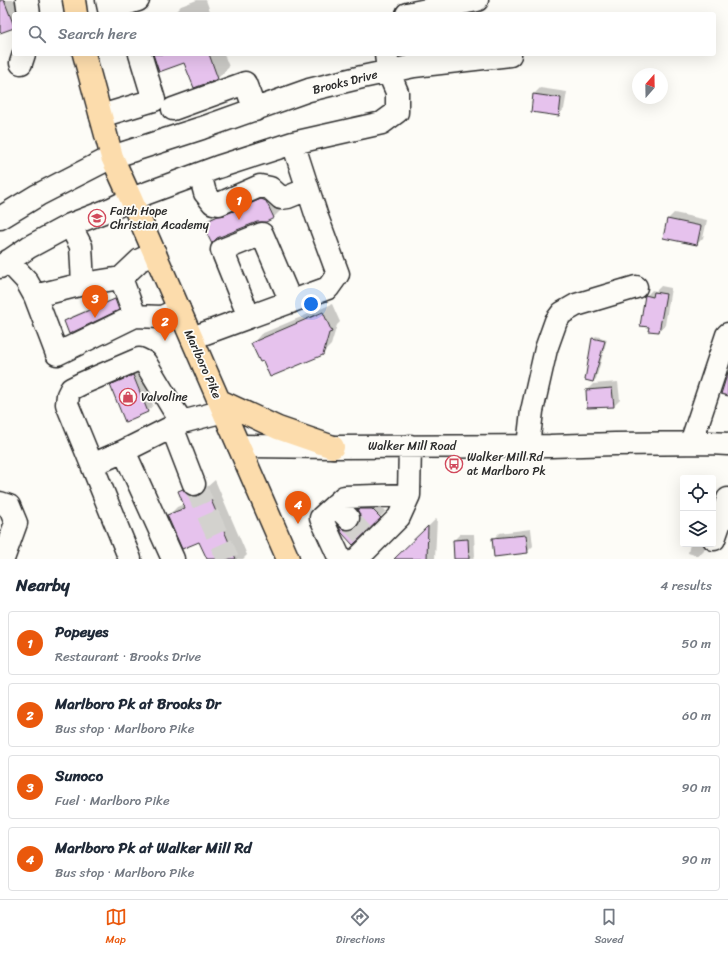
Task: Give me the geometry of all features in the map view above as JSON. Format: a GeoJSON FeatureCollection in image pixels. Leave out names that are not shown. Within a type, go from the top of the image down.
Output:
{"type":"FeatureCollection","features":[{"type":"Feature","properties":{"kind":"main road"},"geometry":{"type":"LineString","coordinates":[[74,0],[76,12]]}},
{"type":"Feature","properties":{"kind":"main road","name":"Marlboro Pike"},"geometry":{"type":"LineString","coordinates":[[85,56],[112,157],[132,199],[288,559]]}},
{"type":"Feature","properties":{"kind":"main road"},"geometry":{"type":"LineString","coordinates":[[222,406],[278,428],[333,447]]}},
{"type":"Feature","properties":{"kind":"street"},"geometry":{"type":"LineString","coordinates":[[27,0],[28,12]]}},
{"type":"Feature","properties":{"kind":"street"},"geometry":{"type":"LineString","coordinates":[[109,8],[138,0]]}},
{"type":"Feature","properties":{"kind":"street"},"geometry":{"type":"LineString","coordinates":[[417,12],[477,0]]}},
{"type":"Feature","properties":{"kind":"street"},"geometry":{"type":"LineString","coordinates":[[141,56],[163,104],[183,135]]}},
{"type":"Feature","properties":{"kind":"street"},"geometry":{"type":"LineString","coordinates":[[387,63],[414,66],[501,56]]}},
{"type":"Feature","properties":{"kind":"street","name":"Brooks Drive"},"geometry":{"type":"LineString","coordinates":[[0,218],[38,195],[112,157],[183,135],[309,90],[362,77],[387,63],[397,92],[397,112],[382,123],[293,143],[200,174],[132,199],[70,225],[29,247],[4,264]]}},
{"type":"Feature","properties":{"kind":"street"},"geometry":{"type":"LineString","coordinates":[[101,116],[163,104],[245,83],[255,110]]}},
{"type":"Feature","properties":{"kind":"street"},"geometry":{"type":"LineString","coordinates":[[192,338],[328,288],[338,274],[293,143]]}},
{"type":"Feature","properties":{"kind":"street"},"geometry":{"type":"LineString","coordinates":[[200,174],[205,194],[213,203],[219,204],[260,186],[270,188],[281,198],[288,197],[308,189]]}},
{"type":"Feature","properties":{"kind":"street"},"geometry":{"type":"LineString","coordinates":[[70,225],[81,246],[83,284]]}},
{"type":"Feature","properties":{"kind":"street"},"geometry":{"type":"LineString","coordinates":[[249,317],[222,250],[262,234],[291,302]]}},
{"type":"Feature","properties":{"kind":"street"},"geometry":{"type":"LineString","coordinates":[[35,296],[83,284],[121,278],[140,260],[155,253]]}},
{"type":"Feature","properties":{"kind":"street"},"geometry":{"type":"LineString","coordinates":[[4,264],[26,280],[35,296],[57,354],[135,316],[162,316],[179,308]]}},
{"type":"Feature","properties":{"kind":"street"},"geometry":{"type":"LineString","coordinates":[[121,278],[135,316]]}},
{"type":"Feature","properties":{"kind":"street"},"geometry":{"type":"LineString","coordinates":[[528,446],[532,411],[546,349],[556,321],[562,314],[576,305],[636,287]]}},
{"type":"Feature","properties":{"kind":"street"},"geometry":{"type":"LineString","coordinates":[[691,443],[713,373],[728,334]]}},
{"type":"Feature","properties":{"kind":"street"},"geometry":{"type":"LineString","coordinates":[[130,559],[67,404],[68,395],[71,389],[139,359],[145,362],[172,407],[194,484]]}},
{"type":"Feature","properties":{"kind":"street"},"geometry":{"type":"LineString","coordinates":[[92,465],[124,452],[177,425],[222,406]]}},
{"type":"Feature","properties":{"kind":"street","name":"Walker Mill Road"},"geometry":{"type":"LineString","coordinates":[[239,446],[333,447],[691,443],[728,444]]}},
{"type":"Feature","properties":{"kind":"street"},"geometry":{"type":"LineString","coordinates":[[365,547],[399,517],[410,495],[410,446]]}},
{"type":"Feature","properties":{"kind":"street"},"geometry":{"type":"LineString","coordinates":[[124,452],[173,559]]}},
{"type":"Feature","properties":{"kind":"street"},"geometry":{"type":"LineString","coordinates":[[340,559],[321,518],[342,512],[344,496],[410,495]]}},
{"type":"Feature","properties":{"kind":"street"},"geometry":{"type":"LineString","coordinates":[[716,533],[728,498]]}},
{"type":"Feature","properties":{"kind":"street"},"geometry":{"type":"LineString","coordinates":[[0,503],[9,506],[16,523],[3,559]]}},
{"type":"Feature","properties":{"kind":"building"},"geometry":{"type":"Polygon","coordinates":[[[0,0],[4,0],[12,21],[12,29],[0,33],[0,0]]]}},
{"type":"Feature","properties":{"kind":"building"},"geometry":{"type":"Polygon","coordinates":[[[154,56],[210,56],[218,79],[194,88],[184,63],[159,72],[154,56]]]}},
{"type":"Feature","properties":{"kind":"building"},"geometry":{"type":"Polygon","coordinates":[[[533,94],[561,98],[559,116],[531,112],[533,94]]]}},
{"type":"Feature","properties":{"kind":"building"},"geometry":{"type":"Polygon","coordinates":[[[261,199],[266,201],[274,218],[266,222],[257,222],[217,238],[212,244],[203,226],[206,224],[205,222],[261,199]]]}},
{"type":"Feature","properties":{"kind":"building"},"geometry":{"type":"Polygon","coordinates":[[[667,219],[701,226],[697,245],[663,238],[667,219]]]}},
{"type":"Feature","properties":{"kind":"building"},"geometry":{"type":"Polygon","coordinates":[[[654,292],[666,294],[659,332],[648,331],[649,327],[640,326],[645,295],[653,297],[654,292]]]}},
{"type":"Feature","properties":{"kind":"building"},"geometry":{"type":"Polygon","coordinates":[[[115,299],[119,310],[69,334],[64,321],[115,299]]]}},
{"type":"Feature","properties":{"kind":"building"},"geometry":{"type":"Polygon","coordinates":[[[323,312],[332,332],[329,333],[323,355],[270,377],[263,361],[260,362],[251,343],[323,312]]]}},
{"type":"Feature","properties":{"kind":"building"},"geometry":{"type":"Polygon","coordinates":[[[592,338],[605,341],[593,382],[585,380],[592,338]]]}},
{"type":"Feature","properties":{"kind":"building"},"geometry":{"type":"Polygon","coordinates":[[[728,372],[728,396],[721,394],[728,372]]]}},
{"type":"Feature","properties":{"kind":"building","name":"Valvoline"},"geometry":{"type":"Polygon","coordinates":[[[133,375],[148,412],[125,422],[110,385],[133,375]]]}},
{"type":"Feature","properties":{"kind":"building"},"geometry":{"type":"Polygon","coordinates":[[[612,388],[614,407],[587,408],[586,390],[612,388]]]}},
{"type":"Feature","properties":{"kind":"building"},"geometry":{"type":"Polygon","coordinates":[[[206,488],[236,559],[207,559],[199,542],[182,549],[167,515],[185,508],[178,491],[183,489],[186,493],[192,496],[198,496],[206,488]]]}},
{"type":"Feature","properties":{"kind":"building"},"geometry":{"type":"Polygon","coordinates":[[[357,509],[372,509],[381,518],[353,545],[342,533],[339,527],[345,530],[351,530],[357,527],[360,521],[360,515],[357,509]]]}},
{"type":"Feature","properties":{"kind":"building"},"geometry":{"type":"Polygon","coordinates":[[[428,526],[427,559],[394,559],[428,526]]]}},
{"type":"Feature","properties":{"kind":"building"},"geometry":{"type":"Polygon","coordinates":[[[526,535],[528,553],[494,557],[492,538],[526,535]]]}},
{"type":"Feature","properties":{"kind":"building"},"geometry":{"type":"Polygon","coordinates":[[[468,539],[469,559],[454,559],[453,540],[468,539]]]}},
{"type":"Feature","properties":{"kind":"tunnel"},"geometry":{"type":"LineString","coordinates":[[194,484],[228,559]]}},
{"type":"Feature","properties":{"kind":"tunnel"},"geometry":{"type":"LineString","coordinates":[[348,518],[366,538]]}},
{"type":"Feature","properties":{"kind":"place","name":"Faith Hope Christian Academy"},"geometry":{"type":"Point","coordinates":[97,218]}},
{"type":"Feature","properties":{"kind":"place","name":"Popeyes"},"geometry":{"type":"Point","coordinates":[239,220]}},
{"type":"Feature","properties":{"kind":"place","name":"Sunoco"},"geometry":{"type":"Point","coordinates":[95,318]}},
{"type":"Feature","properties":{"kind":"place","name":"Marlboro Pk at Brooks Dr"},"geometry":{"type":"Point","coordinates":[165,341]}},
{"type":"Feature","properties":{"kind":"place","name":"Valvoline"},"geometry":{"type":"Point","coordinates":[128,397]}},
{"type":"Feature","properties":{"kind":"place","name":"Walker Mill Rd at Marlboro Pk"},"geometry":{"type":"Point","coordinates":[454,464]}},
{"type":"Feature","properties":{"kind":"place","name":"Marlboro Pk at Walker Mill Rd"},"geometry":{"type":"Point","coordinates":[298,524]}}]}
